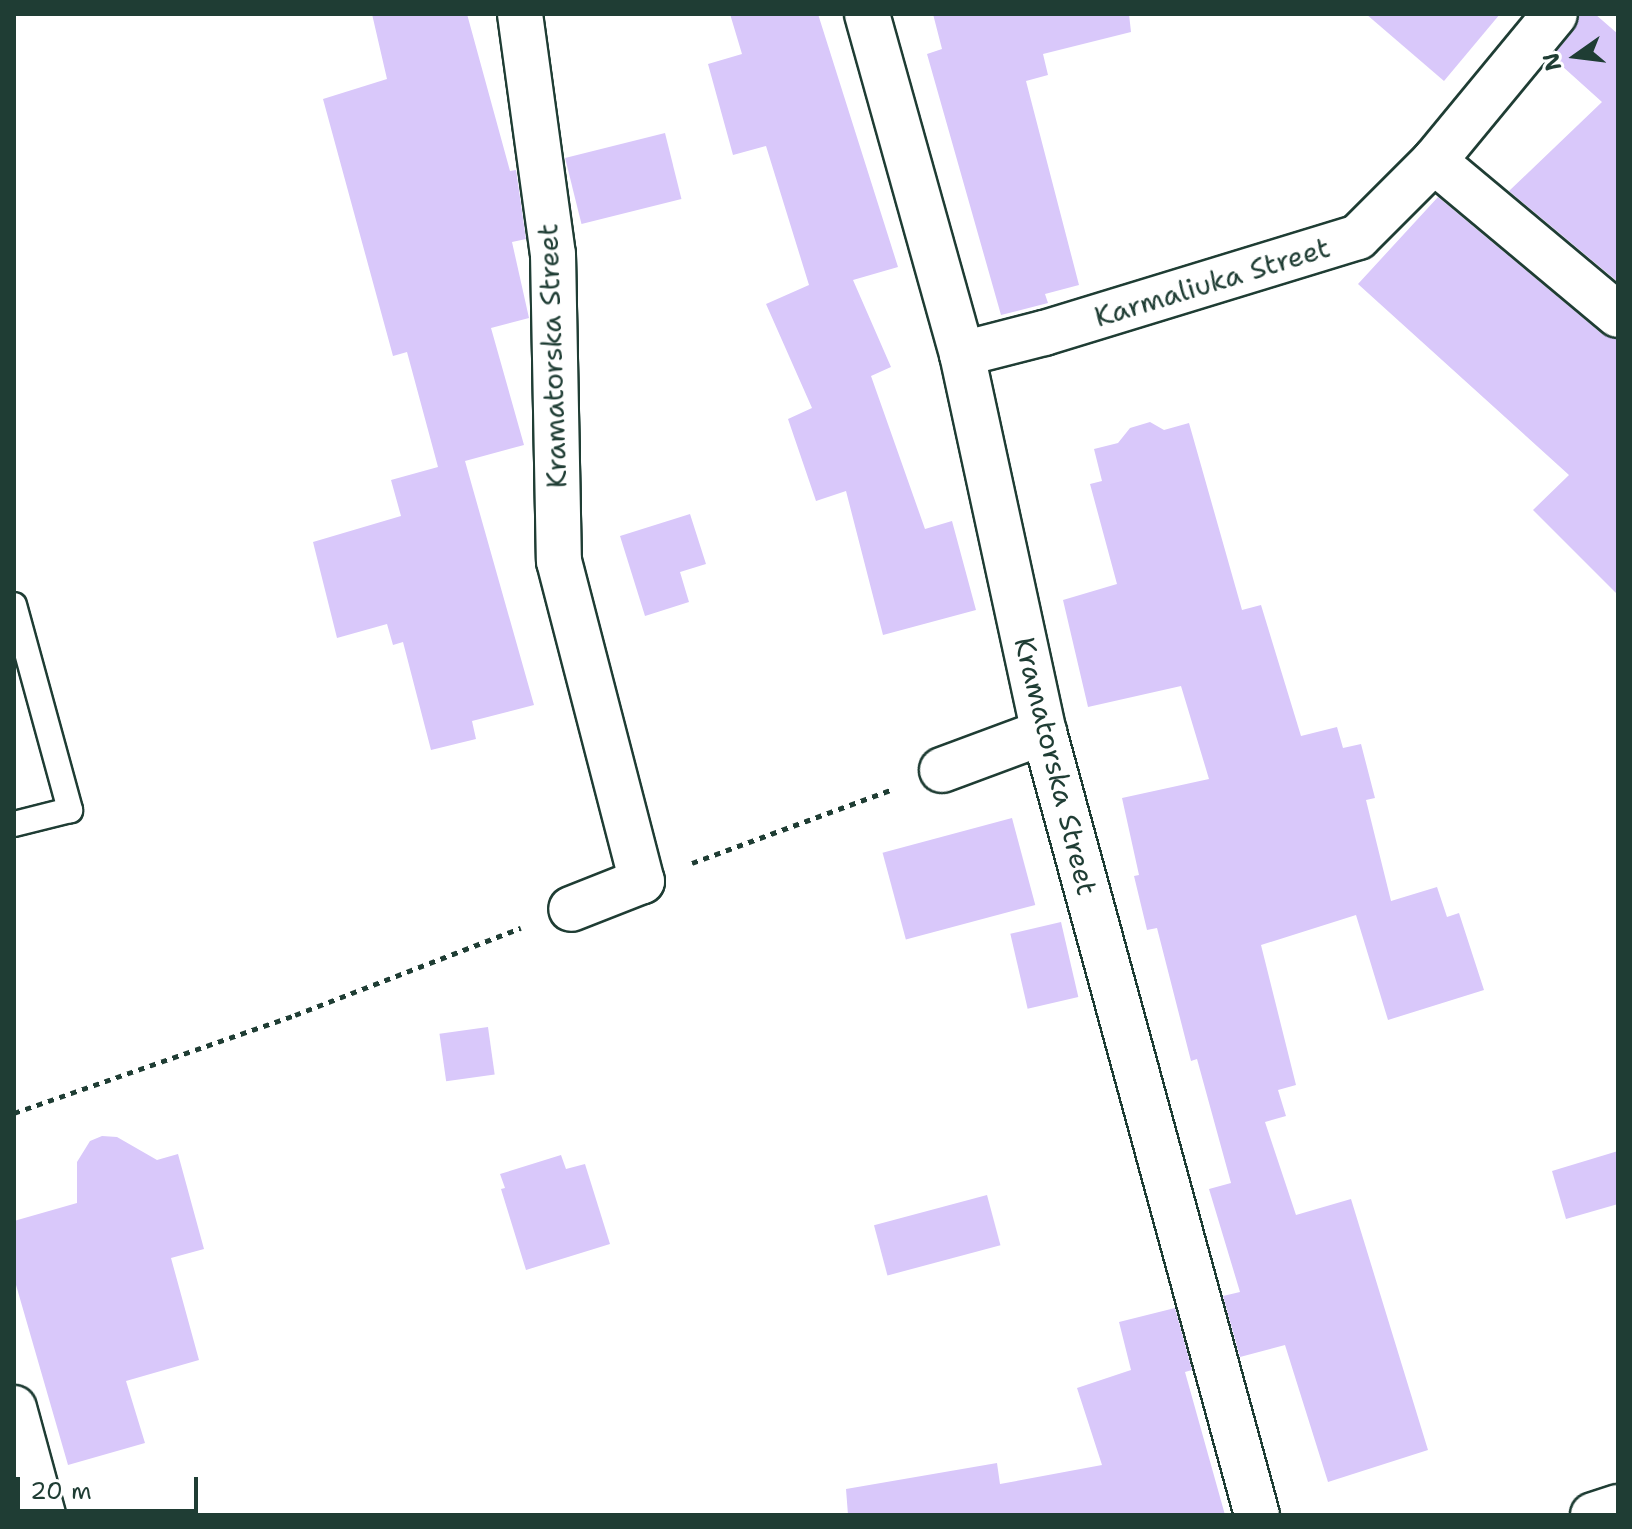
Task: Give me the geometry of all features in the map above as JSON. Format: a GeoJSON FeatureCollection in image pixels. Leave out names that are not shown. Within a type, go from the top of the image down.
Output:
{"type":"FeatureCollection","features":[{"type":"Feature","properties":{"kind":"street","name":"Kramatorska Street"},"geometry":{"type":"LineString","coordinates":[[520,14],[553,254],[559,561],[642,881]]}},
{"type":"Feature","properties":{"kind":"street","name":"Kramatorska Street"},"geometry":{"type":"LineString","coordinates":[[867,14],[962,354],[1044,732],[1257,1515]]}},
{"type":"Feature","properties":{"kind":"street","name":"Karmaliuka Street"},"geometry":{"type":"LineString","coordinates":[[962,354],[1044,333],[1358,237],[1434,161],[1555,14]]}},
{"type":"Feature","properties":{"kind":"street"},"geometry":{"type":"LineString","coordinates":[[1434,161],[1618,315]]}},
{"type":"Feature","properties":{"kind":"street"},"geometry":{"type":"LineString","coordinates":[[942,770],[1044,732]]}},
{"type":"Feature","properties":{"kind":"street"},"geometry":{"type":"LineString","coordinates":[[571,909],[642,881]]}},
{"type":"Feature","properties":{"kind":"street"},"geometry":{"type":"LineString","coordinates":[[14,1408],[43,1515]]}},
{"type":"Feature","properties":{"kind":"street"},"geometry":{"type":"LineString","coordinates":[[1593,1515],[1618,1507]]}},
{"type":"Feature","properties":{"kind":"lane"},"geometry":{"type":"LineString","coordinates":[[14,605],[70,810],[14,824]]}},
{"type":"Feature","properties":{"kind":"path"},"geometry":{"type":"LineString","coordinates":[[642,881],[942,770]]}},
{"type":"Feature","properties":{"kind":"path"},"geometry":{"type":"LineString","coordinates":[[14,1113],[281,1020],[571,909]]}},
{"type":"Feature","properties":{"kind":"building"},"geometry":{"type":"Polygon","coordinates":[[[372,14],[467,14],[510,171],[516,170],[526,239],[512,242],[529,318],[491,328],[524,445],[465,461],[534,705],[472,721],[476,739],[431,750],[403,642],[393,645],[387,624],[337,638],[313,542],[401,516],[391,480],[438,467],[407,352],[393,356],[323,99],[387,79],[372,14]]]}},
{"type":"Feature","properties":{"kind":"building"},"geometry":{"type":"Polygon","coordinates":[[[730,14],[818,14],[898,267],[853,280],[891,367],[871,376],[925,529],[952,521],[976,610],[883,635],[846,491],[816,501],[788,419],[812,408],[766,304],[809,285],[766,146],[733,155],[708,64],[742,54],[730,14]]]}},
{"type":"Feature","properties":{"kind":"building"},"geometry":{"type":"Polygon","coordinates":[[[933,14],[1129,14],[1131,32],[1043,54],[1048,75],[1026,81],[1079,285],[1045,294],[1048,303],[1001,315],[927,54],[942,49],[933,14]]]}},
{"type":"Feature","properties":{"kind":"building"},"geometry":{"type":"Polygon","coordinates":[[[1366,14],[1500,14],[1444,81],[1366,14]]]}},
{"type":"Feature","properties":{"kind":"building"},"geometry":{"type":"Polygon","coordinates":[[[1579,14],[1595,14],[1618,34],[1618,282],[1509,191],[1602,102],[1552,57],[1574,30],[1579,14]]]}},
{"type":"Feature","properties":{"kind":"building"},"geometry":{"type":"Polygon","coordinates":[[[665,133],[681,199],[582,224],[565,158],[665,133]]]}},
{"type":"Feature","properties":{"kind":"building"},"geometry":{"type":"Polygon","coordinates":[[[1438,197],[1602,334],[1618,339],[1618,595],[1533,510],[1569,475],[1358,284],[1438,197]]]}},
{"type":"Feature","properties":{"kind":"building"},"geometry":{"type":"Polygon","coordinates":[[[1150,422],[1164,430],[1189,423],[1242,610],[1261,605],[1301,736],[1337,727],[1343,748],[1361,744],[1375,798],[1366,800],[1391,901],[1437,887],[1447,917],[1459,913],[1484,990],[1388,1020],[1356,915],[1261,945],[1296,1085],[1278,1090],[1286,1116],[1265,1122],[1296,1215],[1351,1199],[1428,1450],[1328,1482],[1285,1345],[1240,1357],[1223,1296],[1240,1292],[1209,1189],[1231,1183],[1197,1059],[1191,1061],[1157,928],[1147,930],[1134,876],[1139,875],[1122,798],[1209,779],[1181,686],[1088,707],[1063,600],[1117,584],[1090,484],[1102,481],[1094,449],[1118,443],[1130,428],[1150,422]]]}},
{"type":"Feature","properties":{"kind":"building"},"geometry":{"type":"Polygon","coordinates":[[[690,514],[706,564],[680,572],[689,602],[645,616],[620,536],[690,514]]]}},
{"type":"Feature","properties":{"kind":"building"},"geometry":{"type":"Polygon","coordinates":[[[1012,818],[1035,905],[906,940],[883,853],[1012,818]]]}},
{"type":"Feature","properties":{"kind":"building"},"geometry":{"type":"Polygon","coordinates":[[[1061,922],[1078,997],[1028,1009],[1010,934],[1061,922]]]}},
{"type":"Feature","properties":{"kind":"building"},"geometry":{"type":"Polygon","coordinates":[[[488,1027],[495,1075],[446,1081],[439,1034],[488,1027]]]}},
{"type":"Feature","properties":{"kind":"building"},"geometry":{"type":"Polygon","coordinates":[[[102,1136],[117,1137],[157,1160],[178,1154],[204,1249],[171,1258],[199,1360],[126,1381],[145,1443],[68,1465],[14,1278],[14,1221],[77,1203],[77,1162],[90,1141],[102,1136]]]}},
{"type":"Feature","properties":{"kind":"building"},"geometry":{"type":"Polygon","coordinates":[[[1618,1151],[1618,1204],[1566,1219],[1552,1171],[1618,1151]]]}},
{"type":"Feature","properties":{"kind":"building"},"geometry":{"type":"Polygon","coordinates":[[[561,1155],[566,1169],[585,1164],[610,1244],[526,1270],[501,1189],[505,1188],[500,1174],[561,1155]]]}},
{"type":"Feature","properties":{"kind":"building"},"geometry":{"type":"Polygon","coordinates":[[[987,1195],[1000,1245],[887,1276],[874,1225],[987,1195]]]}},
{"type":"Feature","properties":{"kind":"building"},"geometry":{"type":"Polygon","coordinates":[[[1175,1308],[1192,1370],[1185,1372],[1225,1515],[848,1515],[846,1489],[997,1463],[1000,1484],[1102,1465],[1077,1388],[1131,1370],[1119,1322],[1175,1308]]]}}]}
